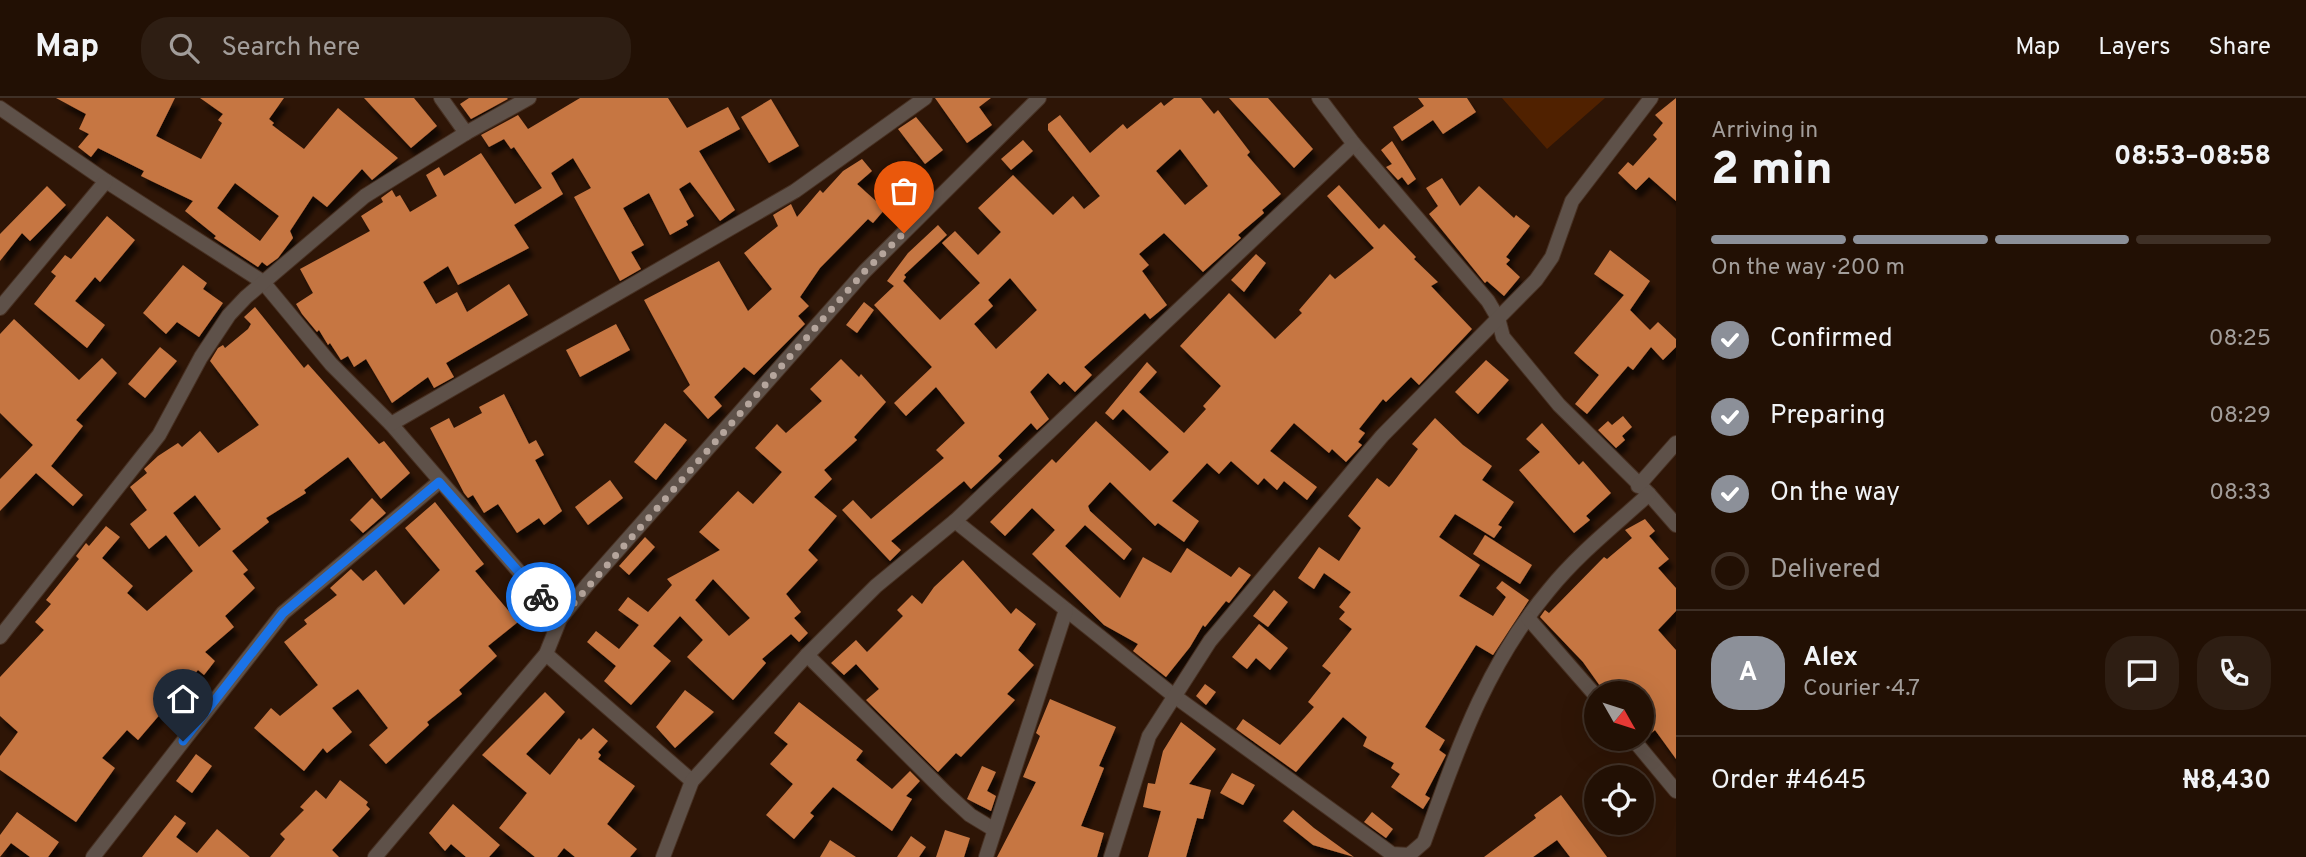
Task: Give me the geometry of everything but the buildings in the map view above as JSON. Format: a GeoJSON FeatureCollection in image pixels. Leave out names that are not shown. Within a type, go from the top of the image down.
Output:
{"type":"FeatureCollection","features":[{"type":"Feature","properties":{"kind":"street"},"geometry":{"type":"LineString","coordinates":[[440,98],[466,133]]}},
{"type":"Feature","properties":{"kind":"street"},"geometry":{"type":"LineString","coordinates":[[0,636],[159,435],[201,357],[229,316],[263,282],[365,196],[466,133],[529,98]]}},
{"type":"Feature","properties":{"kind":"street"},"geometry":{"type":"LineString","coordinates":[[391,424],[795,191],[925,98]]}},
{"type":"Feature","properties":{"kind":"street"},"geometry":{"type":"LineString","coordinates":[[375,857],[546,654],[560,619],[865,271],[1039,98]]}},
{"type":"Feature","properties":{"kind":"street"},"geometry":{"type":"LineString","coordinates":[[1319,98],[1354,144],[1488,301],[1498,317],[1503,337],[1559,405],[1676,525]]}},
{"type":"Feature","properties":{"kind":"street"},"geometry":{"type":"LineString","coordinates":[[1111,857],[1149,736],[1210,641],[1374,446],[1536,281],[1552,257],[1572,201],[1651,98]]}},
{"type":"Feature","properties":{"kind":"street"},"geometry":{"type":"LineString","coordinates":[[0,108],[106,181],[263,282],[331,363],[391,424],[560,619]]}},
{"type":"Feature","properties":{"kind":"street"},"geometry":{"type":"LineString","coordinates":[[663,857],[692,781],[807,655],[876,586],[955,521],[1354,144]]}},
{"type":"Feature","properties":{"kind":"street"},"geometry":{"type":"LineString","coordinates":[[0,308],[106,181]]}},
{"type":"Feature","properties":{"kind":"street"},"geometry":{"type":"LineString","coordinates":[[955,521],[1173,695],[1392,854],[1409,855],[1424,842],[1468,718],[1528,618],[1566,570],[1644,490],[1676,443]]}},
{"type":"Feature","properties":{"kind":"street"},"geometry":{"type":"LineString","coordinates":[[93,857],[283,613],[439,482]]}},
{"type":"Feature","properties":{"kind":"street"},"geometry":{"type":"LineString","coordinates":[[986,857],[1066,610]]}},
{"type":"Feature","properties":{"kind":"street"},"geometry":{"type":"LineString","coordinates":[[1528,618],[1584,682]]}},
{"type":"Feature","properties":{"kind":"street"},"geometry":{"type":"LineString","coordinates":[[546,654],[692,781]]}},
{"type":"Feature","properties":{"kind":"street"},"geometry":{"type":"LineString","coordinates":[[807,655],[946,793],[970,815],[993,829]]}},
{"type":"Feature","properties":{"kind":"street"},"geometry":{"type":"LineString","coordinates":[[1643,751],[1676,791]]}},
{"type":"Feature","properties":{"kind":"shaded area"},"geometry":{"type":"Polygon","coordinates":[[[1502,98],[1605,98],[1547,149],[1502,98]]]}},
{"type":"Feature","properties":{"kind":"way so far"},"geometry":{"type":"LineString","coordinates":[[541,597],[560,619],[587,585],[865,271],[904,233]]}},
{"type":"Feature","properties":{"kind":"route"},"geometry":{"type":"LineString","coordinates":[[183,741],[283,613],[439,482],[541,597]]}}]}
